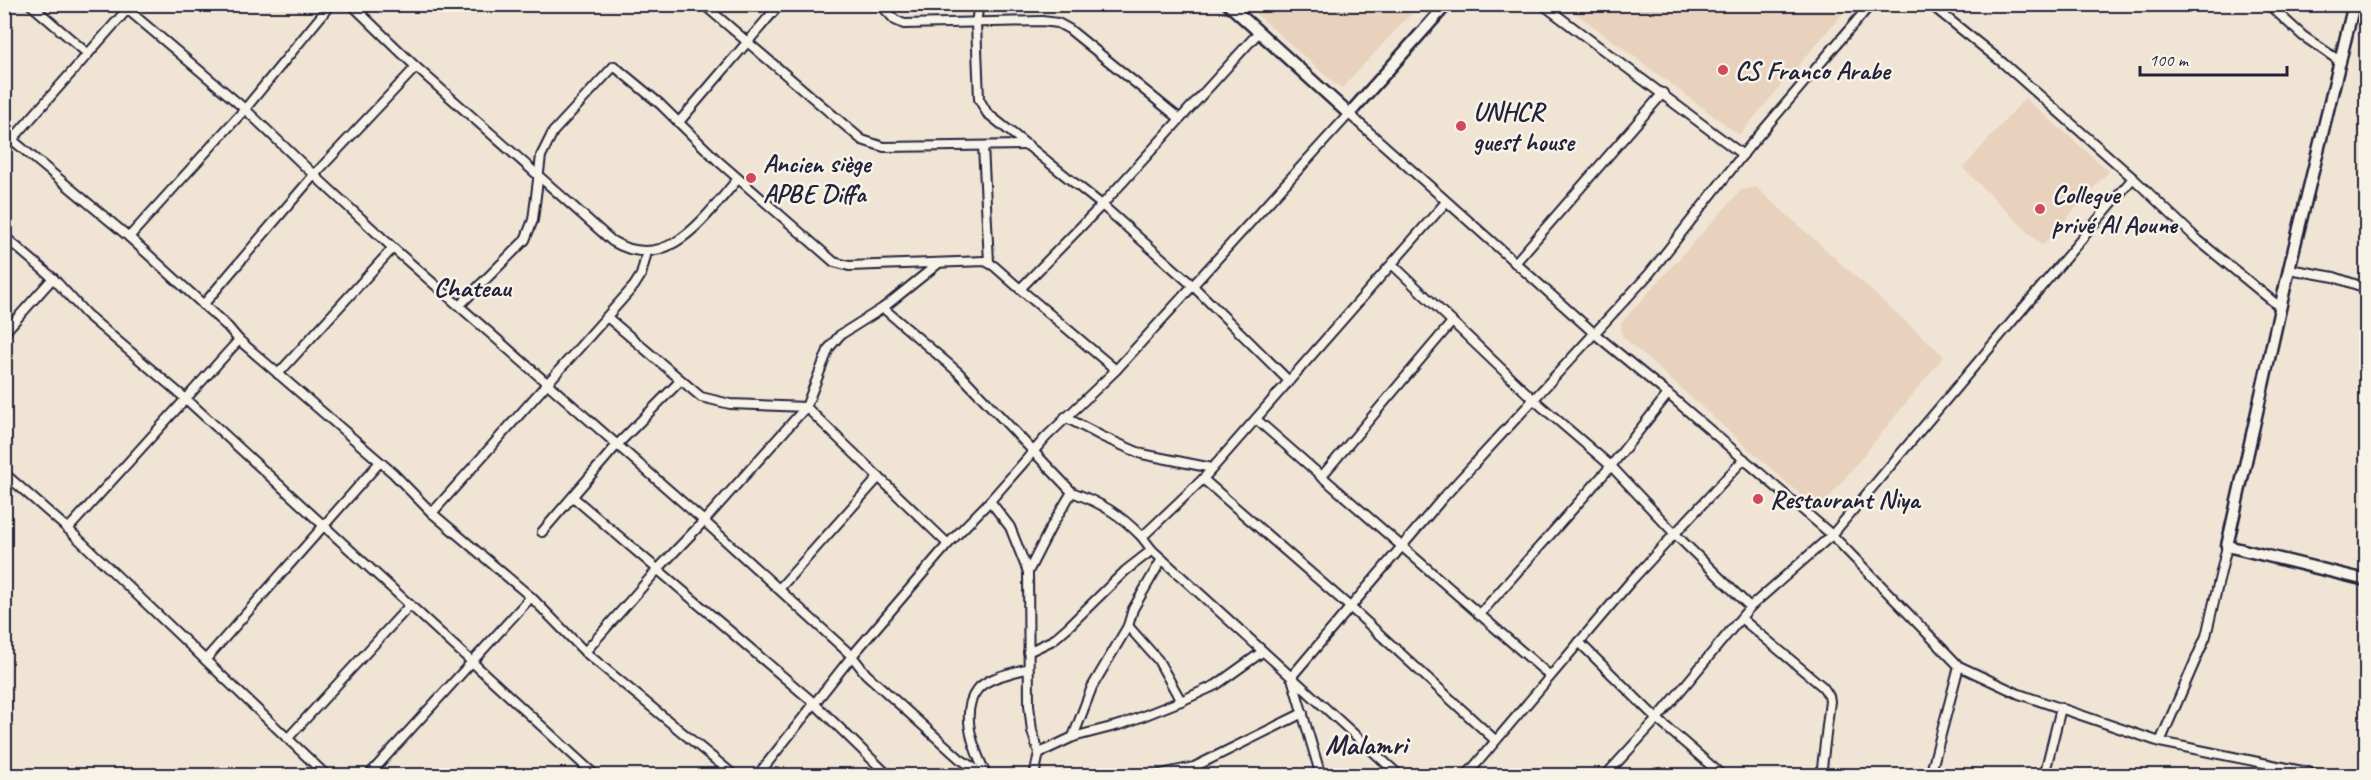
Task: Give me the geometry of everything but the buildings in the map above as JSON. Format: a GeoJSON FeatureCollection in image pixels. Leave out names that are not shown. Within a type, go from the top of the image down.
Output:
{"type":"FeatureCollection","features":[{"type":"Feature","properties":{"kind":"street"},"geometry":{"type":"LineString","coordinates":[[30,4],[88,54]]}},
{"type":"Feature","properties":{"kind":"street"},"geometry":{"type":"LineString","coordinates":[[129,237],[245,109],[331,4]]}},
{"type":"Feature","properties":{"kind":"street"},"geometry":{"type":"LineString","coordinates":[[351,4],[416,67],[612,241],[623,248],[647,252],[662,249],[679,241],[695,227],[738,179]]}},
{"type":"Feature","properties":{"kind":"street"},"geometry":{"type":"LineString","coordinates":[[704,4],[747,44],[862,140],[871,145],[884,147],[1028,145]]}},
{"type":"Feature","properties":{"kind":"street"},"geometry":{"type":"LineString","coordinates":[[679,122],[780,4]]}},
{"type":"Feature","properties":{"kind":"street"},"geometry":{"type":"LineString","coordinates":[[880,4],[895,20],[904,24],[1042,21],[1058,23],[1069,29],[1180,119]]}},
{"type":"Feature","properties":{"kind":"street"},"geometry":{"type":"LineString","coordinates":[[979,4],[976,23],[979,99],[987,112],[1102,205],[1192,285],[1289,381]]}},
{"type":"Feature","properties":{"kind":"street"},"geometry":{"type":"LineString","coordinates":[[1228,4],[1594,334],[1668,394],[1832,535],[1959,666],[2019,694],[2160,742],[2327,776]]}},
{"type":"Feature","properties":{"kind":"street"},"geometry":{"type":"LineString","coordinates":[[757,776],[852,656],[948,544],[1065,417],[1116,370],[1448,4]]}},
{"type":"Feature","properties":{"kind":"street"},"geometry":{"type":"LineString","coordinates":[[1542,4],[1743,155]]}},
{"type":"Feature","properties":{"kind":"street"},"geometry":{"type":"LineString","coordinates":[[1292,676],[1400,547],[1649,274],[1743,155],[1871,4]]}},
{"type":"Feature","properties":{"kind":"street"},"geometry":{"type":"LineString","coordinates":[[1930,4],[2003,63],[2133,178],[2198,240],[2281,308]]}},
{"type":"Feature","properties":{"kind":"street"},"geometry":{"type":"LineString","coordinates":[[2268,4],[2303,36],[2341,62]]}},
{"type":"Feature","properties":{"kind":"street"},"geometry":{"type":"LineString","coordinates":[[2160,742],[2206,636],[2289,269],[2354,4]]}},
{"type":"Feature","properties":{"kind":"street"},"geometry":{"type":"LineString","coordinates":[[4,149],[127,6],[245,109],[393,248],[704,521],[852,656],[866,674],[960,759],[986,776]]}},
{"type":"Feature","properties":{"kind":"street"},"geometry":{"type":"LineString","coordinates":[[1020,289],[1102,205],[1259,32]]}},
{"type":"Feature","properties":{"kind":"street"},"geometry":{"type":"LineString","coordinates":[[460,305],[525,240],[533,220],[542,156],[553,132],[614,66],[679,122],[812,245],[842,265],[989,262],[1116,370]]}},
{"type":"Feature","properties":{"kind":"street"},"geometry":{"type":"LineString","coordinates":[[203,305],[314,175],[416,67]]}},
{"type":"Feature","properties":{"kind":"street"},"geometry":{"type":"LineString","coordinates":[[1515,263],[1663,93]]}},
{"type":"Feature","properties":{"kind":"street"},"geometry":{"type":"LineString","coordinates":[[4,134],[129,237],[239,340],[380,462],[432,513],[531,597],[585,651],[735,776]]}},
{"type":"Feature","properties":{"kind":"street"},"geometry":{"type":"LineString","coordinates":[[983,146],[989,262]]}},
{"type":"Feature","properties":{"kind":"street"},"geometry":{"type":"LineString","coordinates":[[1605,776],[1657,719],[1750,607],[1832,535],[2133,178]]}},
{"type":"Feature","properties":{"kind":"street"},"geometry":{"type":"LineString","coordinates":[[1142,537],[1203,479],[1446,202]]}},
{"type":"Feature","properties":{"kind":"street"},"geometry":{"type":"LineString","coordinates":[[4,236],[53,278],[86,314],[186,399],[596,776]]}},
{"type":"Feature","properties":{"kind":"street"},"geometry":{"type":"LineString","coordinates":[[278,374],[393,248]]}},
{"type":"Feature","properties":{"kind":"street"},"geometry":{"type":"LineString","coordinates":[[432,513],[638,281],[647,252]]}},
{"type":"Feature","properties":{"kind":"street"},"geometry":{"type":"LineString","coordinates":[[585,651],[806,407],[828,348],[840,335],[883,308],[939,262]]}},
{"type":"Feature","properties":{"kind":"street"},"geometry":{"type":"LineString","coordinates":[[1393,265],[1533,399],[1611,466],[1750,607]]}},
{"type":"Feature","properties":{"kind":"street"},"geometry":{"type":"LineString","coordinates":[[2289,269],[2334,277],[2367,288]]}},
{"type":"Feature","properties":{"kind":"street"},"geometry":{"type":"LineString","coordinates":[[4,333],[53,278]]}},
{"type":"Feature","properties":{"kind":"street"},"geometry":{"type":"LineString","coordinates":[[883,308],[958,372],[1072,492],[1096,501],[1125,519],[1152,550],[1400,776]]}},
{"type":"Feature","properties":{"kind":"street"},"geometry":{"type":"LineString","coordinates":[[607,316],[701,397],[720,403],[806,407],[948,544]]}},
{"type":"Feature","properties":{"kind":"street"},"geometry":{"type":"LineString","coordinates":[[1321,477],[1452,322]]}},
{"type":"Feature","properties":{"kind":"street"},"geometry":{"type":"LineString","coordinates":[[68,529],[239,340]]}},
{"type":"Feature","properties":{"kind":"street"},"geometry":{"type":"LineString","coordinates":[[542,532],[616,446],[681,380]]}},
{"type":"Feature","properties":{"kind":"street"},"geometry":{"type":"LineString","coordinates":[[1479,615],[1611,466],[1668,394]]}},
{"type":"Feature","properties":{"kind":"street"},"geometry":{"type":"LineString","coordinates":[[1065,417],[1142,454],[1212,468]]}},
{"type":"Feature","properties":{"kind":"street"},"geometry":{"type":"LineString","coordinates":[[1256,419],[1549,675]]}},
{"type":"Feature","properties":{"kind":"street"},"geometry":{"type":"LineString","coordinates":[[1466,776],[1549,675],[1674,532],[1744,459]]}},
{"type":"Feature","properties":{"kind":"street"},"geometry":{"type":"LineString","coordinates":[[206,659],[380,462]]}},
{"type":"Feature","properties":{"kind":"street"},"geometry":{"type":"LineString","coordinates":[[4,473],[68,529],[327,776]]}},
{"type":"Feature","properties":{"kind":"street"},"geometry":{"type":"LineString","coordinates":[[779,589],[879,477]]}},
{"type":"Feature","properties":{"kind":"street"},"geometry":{"type":"LineString","coordinates":[[1203,479],[1350,607],[1495,740]]}},
{"type":"Feature","properties":{"kind":"street"},"geometry":{"type":"LineString","coordinates":[[1028,572],[1072,492]]}},
{"type":"Feature","properties":{"kind":"street"},"geometry":{"type":"LineString","coordinates":[[573,497],[814,703],[889,776]]}},
{"type":"Feature","properties":{"kind":"street"},"geometry":{"type":"LineString","coordinates":[[990,501],[1010,527],[1028,572],[1028,668],[1032,731],[1039,753],[1034,776]]}},
{"type":"Feature","properties":{"kind":"street"},"geometry":{"type":"LineString","coordinates":[[2227,546],[2367,580]]}},
{"type":"Feature","properties":{"kind":"street"},"geometry":{"type":"LineString","coordinates":[[1028,652],[1053,640],[1125,571],[1152,550]]}},
{"type":"Feature","properties":{"kind":"street"},"geometry":{"type":"LineString","coordinates":[[1073,737],[1092,687],[1128,626],[1133,609],[1162,559]]}},
{"type":"Feature","properties":{"kind":"street"},"geometry":{"type":"LineString","coordinates":[[368,776],[531,597]]}},
{"type":"Feature","properties":{"kind":"street"},"geometry":{"type":"LineString","coordinates":[[288,738],[411,605]]}},
{"type":"Feature","properties":{"kind":"street"},"geometry":{"type":"LineString","coordinates":[[1742,619],[1827,692],[1830,701],[1821,776]]}},
{"type":"Feature","properties":{"kind":"street"},"geometry":{"type":"LineString","coordinates":[[1128,626],[1158,660],[1181,701]]}},
{"type":"Feature","properties":{"kind":"street"},"geometry":{"type":"LineString","coordinates":[[1579,642],[1657,719],[1723,776]]}},
{"type":"Feature","properties":{"kind":"street"},"geometry":{"type":"LineString","coordinates":[[1039,753],[1073,737],[1123,723],[1181,701],[1215,685],[1262,652]]}},
{"type":"Feature","properties":{"kind":"street"},"geometry":{"type":"LineString","coordinates":[[1930,776],[1959,666]]}},
{"type":"Feature","properties":{"kind":"street"},"geometry":{"type":"LineString","coordinates":[[986,776],[971,740],[969,720],[976,690],[992,680],[1028,668]]}},
{"type":"Feature","properties":{"kind":"street"},"geometry":{"type":"LineString","coordinates":[[1292,676],[1321,776]]}},
{"type":"Feature","properties":{"kind":"street"},"geometry":{"type":"LineString","coordinates":[[2044,776],[2061,708]]}},
{"type":"Feature","properties":{"kind":"street"},"geometry":{"type":"LineString","coordinates":[[1151,776],[1194,767],[1303,713]]}},
{"type":"Feature","properties":{"kind":"shaded area","name":"CS Franco Arabe"},"geometry":{"type":"Polygon","coordinates":[[[1850,4],[1739,135],[1565,5],[1850,4]]]}},
{"type":"Feature","properties":{"kind":"shaded area"},"geometry":{"type":"Polygon","coordinates":[[[1246,5],[1419,5],[1342,88],[1246,5]]]}},
{"type":"Feature","properties":{"kind":"shaded area","name":"Collegue privé Al Aoune"},"geometry":{"type":"Polygon","coordinates":[[[2025,98],[2109,171],[2042,246],[1963,168],[2025,98]]]}},
{"type":"Feature","properties":{"kind":"shaded area"},"geometry":{"type":"Polygon","coordinates":[[[1756,187],[1944,356],[1825,503],[1812,505],[1622,336],[1621,323],[1741,190],[1756,187]]]}},
{"type":"Feature","properties":{"kind":"place","name":"CS Franco Arabe"},"geometry":{"type":"Point","coordinates":[1723,70]}},
{"type":"Feature","properties":{"kind":"place","name":"UNHCR guest house"},"geometry":{"type":"Point","coordinates":[1461,126]}},
{"type":"Feature","properties":{"kind":"place","name":"Ancien siège APBE Diffa"},"geometry":{"type":"Point","coordinates":[751,178]}},
{"type":"Feature","properties":{"kind":"place","name":"Collegue privé Al Aoune"},"geometry":{"type":"Point","coordinates":[2040,209]}},
{"type":"Feature","properties":{"kind":"place","name":"Restaurant Niya"},"geometry":{"type":"Point","coordinates":[1758,499]}},
{"type":"Feature","properties":{"kind":"district","name":"Chateau"},"geometry":{"type":"Point","coordinates":[472,287]}},
{"type":"Feature","properties":{"kind":"district","name":"Malamri"},"geometry":{"type":"Point","coordinates":[1366,744]}}]}
